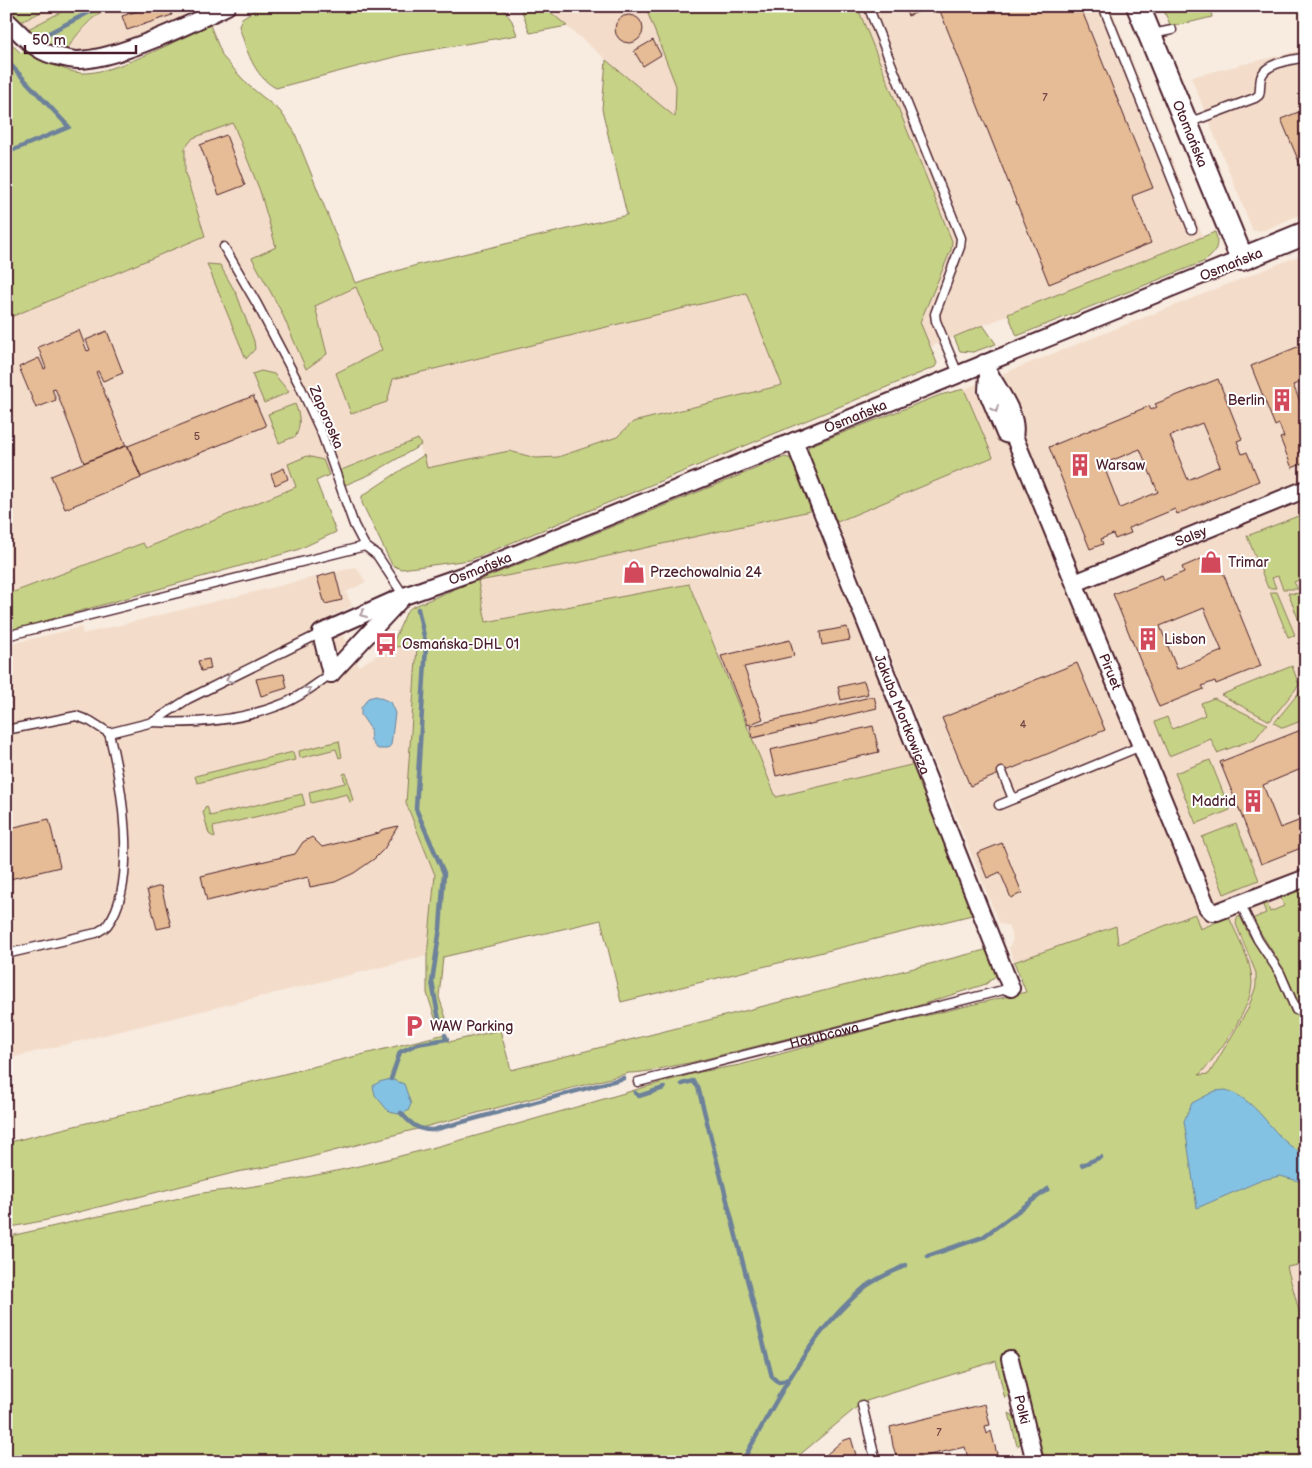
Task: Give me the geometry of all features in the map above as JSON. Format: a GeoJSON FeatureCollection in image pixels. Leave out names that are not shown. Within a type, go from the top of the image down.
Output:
{"type":"FeatureCollection","features":[{"type":"Feature","properties":{"kind":"street"},"geometry":{"type":"LineString","coordinates":[[6,20],[26,40],[40,49],[50,54],[78,60],[135,45],[192,23],[226,6]]}},
{"type":"Feature","properties":{"kind":"street","name":"Otomańska"},"geometry":{"type":"LineString","coordinates":[[1138,6],[1242,259]]}},
{"type":"Feature","properties":{"kind":"street","name":"Osmańska"},"geometry":{"type":"LineString","coordinates":[[321,633],[404,596],[476,570],[958,374],[986,369],[1242,259],[1306,234]]}},
{"type":"Feature","properties":{"kind":"street","name":"Piruet"},"geometry":{"type":"LineString","coordinates":[[986,369],[998,384],[1016,428],[1014,436],[1206,907],[1212,912],[1217,912],[1240,903]]}},
{"type":"Feature","properties":{"kind":"street","name":"Jakuba Mortkowicza"},"geometry":{"type":"LineString","coordinates":[[794,440],[1011,988]]}},
{"type":"Feature","properties":{"kind":"street","name":"Salsy"},"geometry":{"type":"LineString","coordinates":[[1075,583],[1306,489]]}},
{"type":"Feature","properties":{"kind":"street"},"geometry":{"type":"LineString","coordinates":[[331,674],[381,623],[404,596]]}},
{"type":"Feature","properties":{"kind":"street"},"geometry":{"type":"LineString","coordinates":[[321,633],[331,674]]}},
{"type":"Feature","properties":{"kind":"street"},"geometry":{"type":"LineString","coordinates":[[1240,903],[1306,878]]}},
{"type":"Feature","properties":{"kind":"street","name":"Polki"},"geometry":{"type":"LineString","coordinates":[[1010,1359],[1036,1462]]}},
{"type":"Feature","properties":{"kind":"lane"},"geometry":{"type":"LineString","coordinates":[[868,6],[961,238],[960,247],[935,314],[936,321],[958,374]]}},
{"type":"Feature","properties":{"kind":"lane"},"geometry":{"type":"LineString","coordinates":[[1102,6],[1192,229]]}},
{"type":"Feature","properties":{"kind":"lane"},"geometry":{"type":"LineString","coordinates":[[1150,35],[1172,30]]}},
{"type":"Feature","properties":{"kind":"lane"},"geometry":{"type":"LineString","coordinates":[[1186,124],[1255,98],[1259,95],[1261,76],[1265,70],[1272,66],[1306,58]]}},
{"type":"Feature","properties":{"kind":"lane","name":"Zaporoska"},"geometry":{"type":"LineString","coordinates":[[224,247],[300,386],[322,434],[354,525],[365,546],[377,555],[404,596]]}},
{"type":"Feature","properties":{"kind":"lane"},"geometry":{"type":"LineString","coordinates":[[6,636],[365,546]]}},
{"type":"Feature","properties":{"kind":"lane"},"geometry":{"type":"LineString","coordinates":[[153,722],[188,699],[321,633]]}},
{"type":"Feature","properties":{"kind":"lane"},"geometry":{"type":"LineString","coordinates":[[109,733],[153,722],[190,723],[256,712],[298,697],[331,674]]}},
{"type":"Feature","properties":{"kind":"lane"},"geometry":{"type":"LineString","coordinates":[[6,730],[76,716],[90,721],[109,733],[118,768],[126,852],[117,907],[108,925],[96,933],[6,954]]}},
{"type":"Feature","properties":{"kind":"lane"},"geometry":{"type":"LineString","coordinates":[[999,805],[1141,746]]}},
{"type":"Feature","properties":{"kind":"lane"},"geometry":{"type":"LineString","coordinates":[[1002,772],[1013,799]]}},
{"type":"Feature","properties":{"kind":"lane"},"geometry":{"type":"LineString","coordinates":[[1240,903],[1258,940],[1280,973],[1296,1010]]}},
{"type":"Feature","properties":{"kind":"lane","name":"Hołubcowa"},"geometry":{"type":"LineString","coordinates":[[638,1082],[1011,988]]}},
{"type":"Feature","properties":{"kind":"lane"},"geometry":{"type":"LineString","coordinates":[[862,1405],[876,1462]]}},
{"type":"Feature","properties":{"kind":"shaded area"},"geometry":{"type":"Polygon","coordinates":[[[53,6],[73,6],[26,30],[19,23],[53,6]]]}},
{"type":"Feature","properties":{"kind":"shaded area"},"geometry":{"type":"Polygon","coordinates":[[[110,6],[184,6],[188,19],[97,52],[65,53],[71,42],[101,11],[110,6]]]}},
{"type":"Feature","properties":{"kind":"shaded area"},"geometry":{"type":"Polygon","coordinates":[[[543,6],[1110,6],[1203,237],[930,347],[633,422],[617,437],[558,457],[536,458],[509,451],[427,468],[417,439],[146,548],[143,543],[6,595],[6,160],[230,65],[248,85],[280,111],[294,131],[355,283],[746,293],[675,118],[543,6]]]}},
{"type":"Feature","properties":{"kind":"shaded area"},"geometry":{"type":"Polygon","coordinates":[[[1306,49],[1306,212],[1265,230],[1253,231],[1191,77],[1306,49]]]}},
{"type":"Feature","properties":{"kind":"shaded area"},"geometry":{"type":"Polygon","coordinates":[[[1306,253],[1306,1348],[1141,1272],[1014,962],[1009,948],[1013,939],[1008,926],[999,923],[837,522],[993,457],[964,389],[1306,253]]]}},
{"type":"Feature","properties":{"kind":"shaded area"},"geometry":{"type":"Polygon","coordinates":[[[810,511],[915,764],[776,797],[689,584],[486,622],[477,581],[577,563],[810,511]]]}},
{"type":"Feature","properties":{"kind":"shaded area"},"geometry":{"type":"Polygon","coordinates":[[[356,567],[366,582],[346,592],[352,606],[332,616],[359,666],[391,647],[417,646],[406,803],[435,875],[427,956],[6,1059],[6,645],[81,627],[83,634],[356,567]]]}},
{"type":"Feature","properties":{"kind":"green space"},"geometry":{"type":"Polygon","coordinates":[[[10,6],[53,6],[19,23],[12,14],[10,6]]]}},
{"type":"Feature","properties":{"kind":"green space"},"geometry":{"type":"Polygon","coordinates":[[[73,6],[110,6],[84,26],[65,53],[51,49],[26,30],[73,6]]]}},
{"type":"Feature","properties":{"kind":"green space"},"geometry":{"type":"Polygon","coordinates":[[[261,6],[501,6],[512,21],[517,35],[402,55],[276,88],[268,83],[256,69],[239,26],[242,18],[261,6]]]}},
{"type":"Feature","properties":{"kind":"green space"},"geometry":{"type":"Polygon","coordinates":[[[520,6],[543,6],[567,26],[530,33],[520,6]]]}},
{"type":"Feature","properties":{"kind":"green space"},"geometry":{"type":"Polygon","coordinates":[[[645,6],[857,6],[952,241],[951,250],[920,322],[937,363],[935,367],[470,560],[401,569],[392,565],[362,503],[362,496],[424,455],[427,468],[509,451],[536,458],[558,457],[617,437],[633,422],[782,385],[746,293],[393,379],[387,402],[351,414],[336,373],[382,350],[356,287],[315,306],[327,354],[306,369],[281,311],[252,258],[276,247],[260,191],[233,123],[193,138],[185,148],[185,173],[205,236],[6,319],[6,46],[11,44],[21,53],[25,49],[66,70],[81,73],[94,72],[146,55],[210,25],[223,57],[248,85],[280,111],[294,131],[355,283],[417,265],[627,215],[602,109],[606,60],[675,117],[676,86],[645,6]]]}},
{"type":"Feature","properties":{"kind":"green space"},"geometry":{"type":"Polygon","coordinates":[[[1162,6],[1210,6],[1212,17],[1171,27],[1162,6]]]}},
{"type":"Feature","properties":{"kind":"green space"},"geometry":{"type":"Polygon","coordinates":[[[1215,232],[1217,246],[1211,256],[1203,262],[1017,336],[1008,314],[1215,232]]]}},
{"type":"Feature","properties":{"kind":"green space"},"geometry":{"type":"Polygon","coordinates":[[[207,264],[220,265],[237,295],[254,341],[255,349],[246,359],[207,264]]]}},
{"type":"Feature","properties":{"kind":"green space"},"geometry":{"type":"Polygon","coordinates":[[[983,325],[996,344],[973,352],[960,351],[954,337],[983,325]]]}},
{"type":"Feature","properties":{"kind":"green space"},"geometry":{"type":"Polygon","coordinates":[[[261,371],[274,374],[289,392],[264,403],[252,374],[261,371]]]}},
{"type":"Feature","properties":{"kind":"green space"},"geometry":{"type":"Polygon","coordinates":[[[964,389],[993,457],[837,522],[828,501],[824,503],[812,474],[808,458],[809,446],[940,395],[964,389]]]}},
{"type":"Feature","properties":{"kind":"green space"},"geometry":{"type":"Polygon","coordinates":[[[295,404],[299,420],[296,436],[279,443],[268,414],[295,404]]]}},
{"type":"Feature","properties":{"kind":"green space"},"geometry":{"type":"Polygon","coordinates":[[[418,439],[421,445],[371,474],[345,485],[339,471],[418,439]]]}},
{"type":"Feature","properties":{"kind":"green space"},"geometry":{"type":"Polygon","coordinates":[[[307,456],[323,460],[329,475],[316,481],[336,532],[297,550],[6,632],[6,595],[143,543],[146,548],[296,487],[288,464],[307,456]]]}},
{"type":"Feature","properties":{"kind":"green space"},"geometry":{"type":"Polygon","coordinates":[[[785,457],[792,459],[801,477],[809,498],[810,511],[577,563],[478,581],[486,622],[689,584],[776,797],[915,764],[976,914],[621,1002],[601,920],[443,957],[439,997],[446,1018],[436,1021],[427,993],[427,956],[435,875],[406,803],[417,646],[391,647],[407,611],[412,607],[472,582],[785,457]]]}},
{"type":"Feature","properties":{"kind":"green space"},"geometry":{"type":"Polygon","coordinates":[[[1306,513],[1306,577],[1294,582],[1298,589],[1283,589],[1278,576],[1272,578],[1276,588],[1268,588],[1247,536],[1306,513]]]}},
{"type":"Feature","properties":{"kind":"green space"},"geometry":{"type":"Polygon","coordinates":[[[1270,592],[1277,592],[1295,635],[1288,637],[1270,592]]]}},
{"type":"Feature","properties":{"kind":"green space"},"geometry":{"type":"Polygon","coordinates":[[[1288,593],[1306,594],[1306,630],[1303,631],[1288,593]]]}},
{"type":"Feature","properties":{"kind":"green space"},"geometry":{"type":"Polygon","coordinates":[[[1292,666],[1299,685],[1270,721],[1221,695],[1292,666]]]}},
{"type":"Feature","properties":{"kind":"green space"},"geometry":{"type":"Polygon","coordinates":[[[1301,690],[1306,701],[1306,719],[1283,728],[1274,723],[1301,690]]]}},
{"type":"Feature","properties":{"kind":"green space"},"geometry":{"type":"Polygon","coordinates":[[[1214,698],[1267,724],[1255,739],[1217,753],[1211,739],[1169,756],[1155,722],[1167,717],[1172,729],[1205,715],[1201,703],[1214,698]]]}},
{"type":"Feature","properties":{"kind":"green space"},"geometry":{"type":"Polygon","coordinates":[[[339,741],[342,757],[339,758],[336,749],[300,758],[299,751],[339,741]]]}},
{"type":"Feature","properties":{"kind":"green space"},"geometry":{"type":"Polygon","coordinates":[[[293,752],[295,760],[197,783],[195,776],[293,752]]]}},
{"type":"Feature","properties":{"kind":"green space"},"geometry":{"type":"Polygon","coordinates":[[[1210,760],[1230,810],[1196,824],[1175,773],[1210,760]]]}},
{"type":"Feature","properties":{"kind":"green space"},"geometry":{"type":"Polygon","coordinates":[[[346,773],[353,801],[350,802],[347,794],[311,803],[309,792],[345,783],[343,774],[346,773]]]}},
{"type":"Feature","properties":{"kind":"green space"},"geometry":{"type":"Polygon","coordinates":[[[302,794],[305,805],[213,827],[215,838],[209,834],[203,812],[207,806],[210,816],[302,794]]]}},
{"type":"Feature","properties":{"kind":"green space"},"geometry":{"type":"Polygon","coordinates":[[[1236,824],[1259,880],[1224,894],[1202,837],[1236,824]]]}},
{"type":"Feature","properties":{"kind":"green space"},"geometry":{"type":"Polygon","coordinates":[[[1306,885],[1306,1268],[1304,1264],[1287,1267],[1306,1336],[1306,1462],[1043,1462],[1010,1393],[1005,1399],[996,1361],[863,1402],[791,1462],[6,1462],[6,1237],[202,1193],[328,1173],[391,1158],[700,1072],[740,1065],[882,1026],[1026,992],[1014,962],[1116,926],[1118,944],[1195,914],[1200,929],[1229,917],[1247,957],[1252,982],[1246,1005],[1240,1018],[1224,1044],[1199,1075],[1209,1074],[1248,1009],[1256,986],[1256,973],[1236,924],[1237,918],[1240,916],[1249,935],[1275,974],[1293,1013],[1301,1010],[1283,968],[1252,919],[1266,913],[1262,903],[1266,901],[1270,912],[1284,906],[1280,895],[1306,885]]]}},
{"type":"Feature","properties":{"kind":"green space"},"geometry":{"type":"Polygon","coordinates":[[[989,949],[998,974],[986,984],[917,1006],[689,1063],[651,1071],[629,1073],[288,1163],[237,1172],[47,1220],[6,1228],[6,1143],[445,1034],[449,1042],[500,1030],[511,1070],[989,949]]]}},
{"type":"Feature","properties":{"kind":"green space"},"geometry":{"type":"Polygon","coordinates":[[[1009,1413],[1017,1418],[1022,1441],[1017,1446],[1009,1413]]]}},
{"type":"Feature","properties":{"kind":"water"},"geometry":{"type":"Polygon","coordinates":[[[376,696],[390,702],[395,713],[391,745],[387,749],[378,749],[373,744],[370,728],[361,715],[361,708],[368,698],[376,696]]]}},
{"type":"Feature","properties":{"kind":"water"},"geometry":{"type":"Polygon","coordinates":[[[391,1079],[404,1084],[411,1104],[408,1111],[399,1114],[389,1112],[375,1095],[373,1086],[379,1082],[391,1079]]]}},
{"type":"Feature","properties":{"kind":"water"},"geometry":{"type":"Polygon","coordinates":[[[1226,1090],[1249,1103],[1284,1141],[1306,1155],[1306,1183],[1280,1176],[1262,1180],[1197,1208],[1184,1121],[1192,1103],[1215,1091],[1226,1090]]]}},
{"type":"Feature","properties":{"kind":"building"},"geometry":{"type":"Polygon","coordinates":[[[152,6],[169,6],[172,15],[127,30],[122,16],[152,6]]]}},
{"type":"Feature","properties":{"kind":"building"},"geometry":{"type":"Polygon","coordinates":[[[904,6],[933,6],[908,16],[904,6]]]}},
{"type":"Feature","properties":{"kind":"building"},"geometry":{"type":"Polygon","coordinates":[[[938,6],[1080,6],[1153,188],[1132,196],[1151,243],[1049,284],[938,6]]]}},
{"type":"Feature","properties":{"kind":"building"},"geometry":{"type":"Polygon","coordinates":[[[629,15],[639,19],[643,29],[639,39],[629,43],[619,39],[615,29],[619,19],[629,15]]]}},
{"type":"Feature","properties":{"kind":"building"},"geometry":{"type":"Polygon","coordinates":[[[653,40],[661,55],[643,66],[634,51],[653,40]]]}},
{"type":"Feature","properties":{"kind":"building"},"geometry":{"type":"Polygon","coordinates":[[[1306,109],[1306,167],[1302,169],[1281,119],[1306,109]]]}},
{"type":"Feature","properties":{"kind":"building"},"geometry":{"type":"Polygon","coordinates":[[[226,135],[245,185],[219,195],[200,145],[226,135]]]}},
{"type":"Feature","properties":{"kind":"building"},"geometry":{"type":"Polygon","coordinates":[[[79,330],[87,351],[90,350],[86,340],[107,331],[123,373],[103,381],[98,371],[96,372],[126,446],[84,463],[55,388],[52,389],[56,400],[36,408],[19,367],[39,358],[44,369],[46,368],[38,347],[79,330]]]}},
{"type":"Feature","properties":{"kind":"building","name":"Berlin"},"geometry":{"type":"Polygon","coordinates":[[[1302,345],[1306,347],[1306,380],[1293,385],[1306,415],[1306,462],[1292,468],[1280,438],[1284,437],[1279,424],[1275,426],[1251,366],[1302,345]]]}},
{"type":"Feature","properties":{"kind":"building","name":"Warsaw"},"geometry":{"type":"Polygon","coordinates":[[[1218,379],[1242,439],[1237,441],[1242,454],[1247,452],[1259,481],[1177,514],[1175,509],[1129,528],[1131,533],[1115,539],[1113,534],[1101,539],[1103,544],[1090,549],[1049,447],[1149,406],[1151,410],[1157,407],[1155,404],[1218,379]],[[1202,423],[1170,436],[1188,480],[1220,466],[1202,423]],[[1140,449],[1103,464],[1120,508],[1158,492],[1140,449]]]}},
{"type":"Feature","properties":{"kind":"building"},"geometry":{"type":"Polygon","coordinates":[[[253,396],[266,426],[141,477],[128,446],[253,396]]]}},
{"type":"Feature","properties":{"kind":"building"},"geometry":{"type":"Polygon","coordinates":[[[127,445],[141,478],[65,509],[51,476],[127,445]]]}},
{"type":"Feature","properties":{"kind":"building"},"geometry":{"type":"Polygon","coordinates":[[[284,468],[288,479],[275,485],[271,474],[284,468]]]}},
{"type":"Feature","properties":{"kind":"building","name":"Lisbon"},"geometry":{"type":"Polygon","coordinates":[[[1215,553],[1261,666],[1216,684],[1215,681],[1202,686],[1204,689],[1159,707],[1113,594],[1162,575],[1164,580],[1184,572],[1182,567],[1215,553]],[[1204,608],[1160,626],[1177,669],[1222,651],[1204,608]]]}},
{"type":"Feature","properties":{"kind":"building"},"geometry":{"type":"Polygon","coordinates":[[[335,572],[342,600],[325,604],[317,577],[335,572]]]}},
{"type":"Feature","properties":{"kind":"building"},"geometry":{"type":"Polygon","coordinates":[[[847,627],[850,640],[822,645],[820,632],[847,627]]]}},
{"type":"Feature","properties":{"kind":"building"},"geometry":{"type":"Polygon","coordinates":[[[790,640],[794,656],[744,667],[763,719],[748,725],[721,656],[790,640]]]}},
{"type":"Feature","properties":{"kind":"building"},"geometry":{"type":"Polygon","coordinates":[[[209,659],[211,669],[201,671],[198,661],[209,659]]]}},
{"type":"Feature","properties":{"kind":"building"},"geometry":{"type":"Polygon","coordinates":[[[1077,663],[1105,730],[970,786],[942,718],[1077,663]]]}},
{"type":"Feature","properties":{"kind":"building"},"geometry":{"type":"Polygon","coordinates":[[[284,674],[287,688],[261,696],[256,679],[284,674]]]}},
{"type":"Feature","properties":{"kind":"building"},"geometry":{"type":"Polygon","coordinates":[[[864,681],[868,694],[841,700],[838,687],[864,681]]]}},
{"type":"Feature","properties":{"kind":"building"},"geometry":{"type":"Polygon","coordinates":[[[874,696],[877,708],[753,738],[750,726],[874,696]]]}},
{"type":"Feature","properties":{"kind":"building"},"geometry":{"type":"Polygon","coordinates":[[[873,726],[879,752],[776,776],[770,750],[873,726]]]}},
{"type":"Feature","properties":{"kind":"building","name":"Madrid"},"geometry":{"type":"Polygon","coordinates":[[[1306,728],[1306,767],[1263,785],[1280,828],[1306,818],[1306,846],[1261,864],[1220,762],[1306,728]]]}},
{"type":"Feature","properties":{"kind":"building"},"geometry":{"type":"Polygon","coordinates":[[[49,819],[60,867],[6,880],[6,829],[49,819]]]}},
{"type":"Feature","properties":{"kind":"building"},"geometry":{"type":"Polygon","coordinates":[[[398,826],[384,849],[374,859],[354,873],[335,882],[310,887],[308,877],[207,901],[201,876],[295,854],[303,842],[312,837],[322,847],[379,833],[381,830],[398,826]]]}},
{"type":"Feature","properties":{"kind":"building"},"geometry":{"type":"Polygon","coordinates":[[[1002,843],[1022,893],[1011,898],[1000,872],[987,878],[977,853],[1002,843]]]}},
{"type":"Feature","properties":{"kind":"building"},"geometry":{"type":"Polygon","coordinates":[[[161,886],[171,926],[157,929],[147,890],[161,886]]]}},
{"type":"Feature","properties":{"kind":"building"},"geometry":{"type":"Polygon","coordinates":[[[985,1404],[990,1425],[985,1426],[987,1434],[991,1431],[998,1458],[994,1459],[995,1462],[969,1462],[965,1447],[898,1462],[890,1427],[985,1404]]]}},
{"type":"Feature","properties":{"kind":"building"},"geometry":{"type":"Polygon","coordinates":[[[851,1438],[856,1455],[852,1456],[853,1460],[857,1460],[857,1462],[818,1462],[842,1441],[851,1438]]]}},
{"type":"Feature","properties":{"kind":"waterway"},"geometry":{"type":"LineString","coordinates":[[49,33],[101,6]]}},
{"type":"Feature","properties":{"kind":"waterway"},"geometry":{"type":"LineString","coordinates":[[6,60],[69,127],[6,153]]}},
{"type":"Feature","properties":{"kind":"waterway"},"geometry":{"type":"LineString","coordinates":[[418,609],[426,645],[416,809],[444,873],[440,928],[432,982],[439,1020]]}},
{"type":"Feature","properties":{"kind":"waterway"},"geometry":{"type":"LineString","coordinates":[[391,1079],[400,1052],[417,1044],[447,1039],[445,1035]]}},
{"type":"Feature","properties":{"kind":"waterway"},"geometry":{"type":"LineString","coordinates":[[401,1113],[415,1126],[433,1130],[624,1078]]}},
{"type":"Feature","properties":{"kind":"waterway"},"geometry":{"type":"LineString","coordinates":[[682,1084],[693,1081],[698,1087],[772,1377],[779,1383],[790,1378]]}},
{"type":"Feature","properties":{"kind":"waterway"},"geometry":{"type":"LineString","coordinates":[[635,1093],[639,1096],[664,1088]]}},
{"type":"Feature","properties":{"kind":"waterway"},"geometry":{"type":"LineString","coordinates":[[1082,1165],[1101,1157]]}},
{"type":"Feature","properties":{"kind":"waterway"},"geometry":{"type":"LineString","coordinates":[[928,1256],[983,1237],[1048,1189]]}},
{"type":"Feature","properties":{"kind":"waterway"},"geometry":{"type":"LineString","coordinates":[[742,1462],[796,1368],[827,1326],[865,1287],[906,1265]]}},
{"type":"Feature","properties":{"kind":"place","name":"Berlin"},"geometry":{"type":"Point","coordinates":[1282,400]}},
{"type":"Feature","properties":{"kind":"place","name":"Warsaw"},"geometry":{"type":"Point","coordinates":[1080,465]}},
{"type":"Feature","properties":{"kind":"place","name":"Trimar"},"geometry":{"type":"Point","coordinates":[1211,562]}},
{"type":"Feature","properties":{"kind":"place","name":"Przechowalnia 24"},"geometry":{"type":"Point","coordinates":[634,572]}},
{"type":"Feature","properties":{"kind":"place","name":"Lisbon"},"geometry":{"type":"Point","coordinates":[1148,639]}},
{"type":"Feature","properties":{"kind":"place","name":"Osmańska-DHL 01"},"geometry":{"type":"Point","coordinates":[386,644]}},
{"type":"Feature","properties":{"kind":"place","name":"Madrid"},"geometry":{"type":"Point","coordinates":[1253,801]}},
{"type":"Feature","properties":{"kind":"place","name":"WAW Parking"},"geometry":{"type":"Point","coordinates":[414,1026]}}]}
